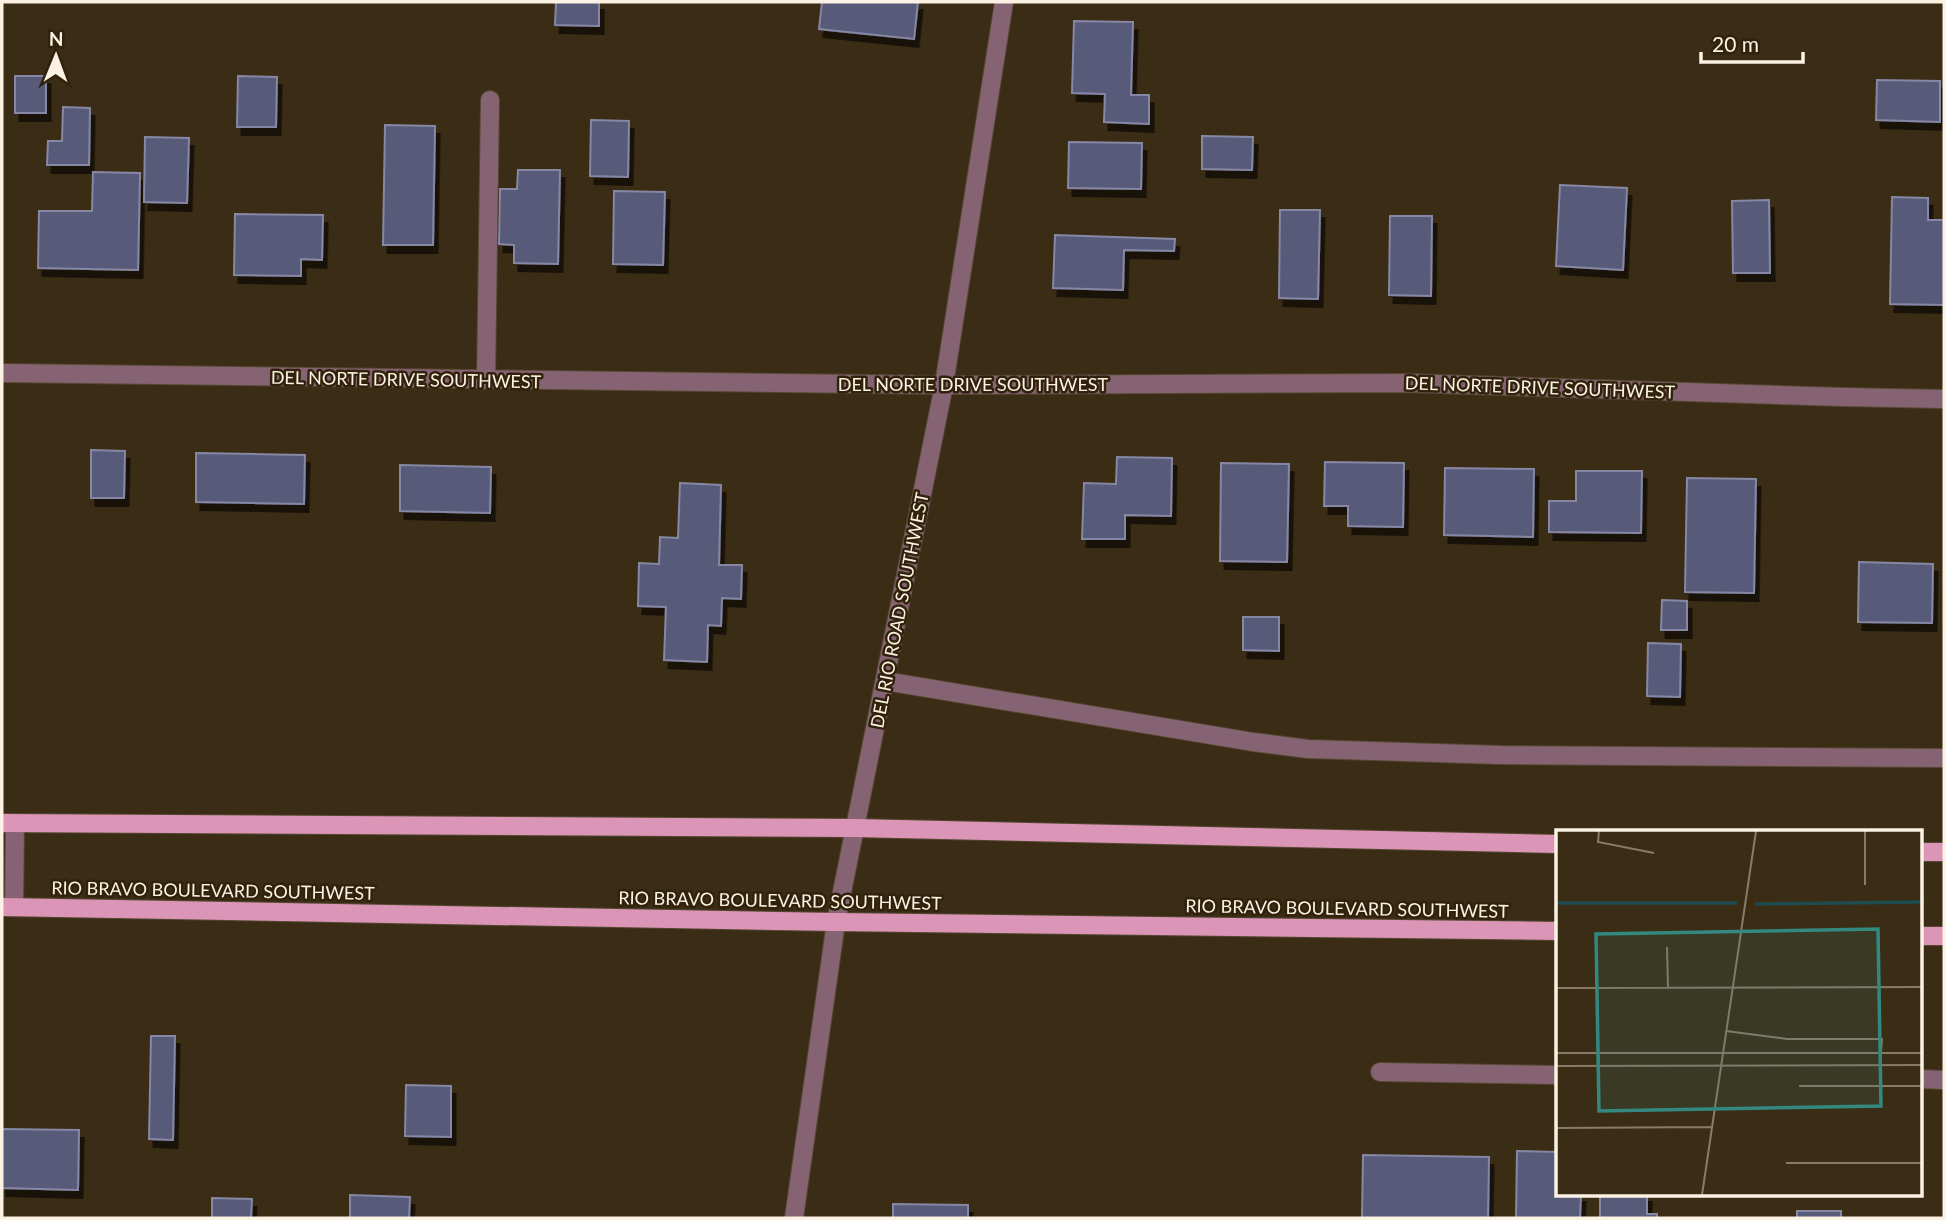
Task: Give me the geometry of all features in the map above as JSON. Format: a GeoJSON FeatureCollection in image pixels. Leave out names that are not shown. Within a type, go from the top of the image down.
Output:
{"type":"FeatureCollection","features":[{"type":"Feature","properties":{"kind":"main road"},"geometry":{"type":"LineString","coordinates":[[9,823],[855,828],[1556,844]]}},
{"type":"Feature","properties":{"kind":"main road"},"geometry":{"type":"LineString","coordinates":[[1922,852],[1944,852]]}},
{"type":"Feature","properties":{"kind":"main road","name":"RIO BRAVO BOULEVARD SOUTHWEST"},"geometry":{"type":"LineString","coordinates":[[8,907],[836,922],[1556,931]]}},
{"type":"Feature","properties":{"kind":"main road"},"geometry":{"type":"LineString","coordinates":[[1922,936],[1944,936]]}},
{"type":"Feature","properties":{"kind":"street","name":"DEL RIO ROAD SOUTHWEST"},"geometry":{"type":"LineString","coordinates":[[794,1218],[836,922],[944,386],[1004,2]]}},
{"type":"Feature","properties":{"kind":"street"},"geometry":{"type":"LineString","coordinates":[[486,380],[490,100]]}},
{"type":"Feature","properties":{"kind":"street","name":"DEL NORTE DRIVE SOUTHWEST"},"geometry":{"type":"LineString","coordinates":[[2,373],[944,386],[1407,383],[1944,398]]}},
{"type":"Feature","properties":{"kind":"street"},"geometry":{"type":"LineString","coordinates":[[885,681],[1308,749],[1501,755],[1944,758]]}},
{"type":"Feature","properties":{"kind":"street"},"geometry":{"type":"LineString","coordinates":[[8,907],[9,823]]}},
{"type":"Feature","properties":{"kind":"street"},"geometry":{"type":"LineString","coordinates":[[1380,1072],[1556,1074]]}},
{"type":"Feature","properties":{"kind":"street"},"geometry":{"type":"LineString","coordinates":[[1922,1079],[1944,1080]]}},
{"type":"Feature","properties":{"kind":"building"},"geometry":{"type":"Polygon","coordinates":[[[556,2],[599,2],[599,26],[555,25],[556,2]]]}},
{"type":"Feature","properties":{"kind":"building"},"geometry":{"type":"Polygon","coordinates":[[[822,2],[918,2],[914,39],[819,29],[822,2]]]}},
{"type":"Feature","properties":{"kind":"building"},"geometry":{"type":"Polygon","coordinates":[[[1074,21],[1133,22],[1131,95],[1149,95],[1149,124],[1104,122],[1105,94],[1072,93],[1074,21]]]}},
{"type":"Feature","properties":{"kind":"building"},"geometry":{"type":"Polygon","coordinates":[[[15,76],[46,76],[46,113],[15,113],[15,76]]]}},
{"type":"Feature","properties":{"kind":"building"},"geometry":{"type":"Polygon","coordinates":[[[238,76],[277,77],[276,127],[237,127],[238,76]]]}},
{"type":"Feature","properties":{"kind":"building"},"geometry":{"type":"Polygon","coordinates":[[[1877,80],[1940,81],[1940,122],[1876,120],[1877,80]]]}},
{"type":"Feature","properties":{"kind":"building"},"geometry":{"type":"Polygon","coordinates":[[[63,107],[90,108],[89,165],[47,165],[48,141],[62,141],[63,107]]]}},
{"type":"Feature","properties":{"kind":"building"},"geometry":{"type":"Polygon","coordinates":[[[591,120],[629,121],[628,177],[590,176],[591,120]]]}},
{"type":"Feature","properties":{"kind":"building"},"geometry":{"type":"Polygon","coordinates":[[[385,125],[435,126],[433,245],[383,245],[385,125]]]}},
{"type":"Feature","properties":{"kind":"building"},"geometry":{"type":"Polygon","coordinates":[[[1202,136],[1253,137],[1252,170],[1202,169],[1202,136]]]}},
{"type":"Feature","properties":{"kind":"building"},"geometry":{"type":"Polygon","coordinates":[[[145,137],[189,138],[187,203],[144,202],[145,137]]]}},
{"type":"Feature","properties":{"kind":"building"},"geometry":{"type":"Polygon","coordinates":[[[1069,142],[1142,143],[1141,189],[1068,188],[1069,142]]]}},
{"type":"Feature","properties":{"kind":"building"},"geometry":{"type":"Polygon","coordinates":[[[518,170],[560,170],[558,264],[514,263],[514,245],[499,244],[500,189],[517,189],[518,170]]]}},
{"type":"Feature","properties":{"kind":"building"},"geometry":{"type":"Polygon","coordinates":[[[93,172],[140,173],[138,270],[38,268],[39,211],[92,211],[93,172]]]}},
{"type":"Feature","properties":{"kind":"building"},"geometry":{"type":"Polygon","coordinates":[[[1560,185],[1627,188],[1623,270],[1556,266],[1560,185]]]}},
{"type":"Feature","properties":{"kind":"building"},"geometry":{"type":"Polygon","coordinates":[[[614,191],[665,192],[663,265],[613,264],[614,191]]]}},
{"type":"Feature","properties":{"kind":"building"},"geometry":{"type":"Polygon","coordinates":[[[1892,197],[1928,198],[1928,220],[1944,220],[1944,305],[1890,304],[1892,197]]]}},
{"type":"Feature","properties":{"kind":"building"},"geometry":{"type":"Polygon","coordinates":[[[1769,200],[1770,273],[1733,273],[1732,201],[1769,200]]]}},
{"type":"Feature","properties":{"kind":"building"},"geometry":{"type":"Polygon","coordinates":[[[1280,210],[1320,210],[1318,299],[1279,298],[1280,210]]]}},
{"type":"Feature","properties":{"kind":"building"},"geometry":{"type":"Polygon","coordinates":[[[235,214],[323,215],[322,260],[301,259],[301,276],[234,275],[235,214]]]}},
{"type":"Feature","properties":{"kind":"building"},"geometry":{"type":"Polygon","coordinates":[[[1390,216],[1432,216],[1431,296],[1389,295],[1390,216]]]}},
{"type":"Feature","properties":{"kind":"building"},"geometry":{"type":"Polygon","coordinates":[[[1055,235],[1175,239],[1174,251],[1124,250],[1123,290],[1053,288],[1055,235]]]}},
{"type":"Feature","properties":{"kind":"building"},"geometry":{"type":"Polygon","coordinates":[[[91,450],[125,451],[124,498],[91,498],[91,450]]]}},
{"type":"Feature","properties":{"kind":"building"},"geometry":{"type":"Polygon","coordinates":[[[196,453],[305,455],[304,504],[196,502],[196,453]]]}},
{"type":"Feature","properties":{"kind":"building"},"geometry":{"type":"Polygon","coordinates":[[[1117,457],[1172,458],[1171,516],[1125,515],[1125,539],[1082,539],[1084,483],[1116,484],[1117,457]]]}},
{"type":"Feature","properties":{"kind":"building"},"geometry":{"type":"Polygon","coordinates":[[[1325,462],[1404,463],[1403,527],[1348,526],[1348,506],[1324,506],[1325,462]]]}},
{"type":"Feature","properties":{"kind":"building"},"geometry":{"type":"Polygon","coordinates":[[[1221,463],[1289,464],[1287,562],[1220,561],[1221,463]]]}},
{"type":"Feature","properties":{"kind":"building"},"geometry":{"type":"Polygon","coordinates":[[[400,465],[491,467],[490,513],[400,511],[400,465]]]}},
{"type":"Feature","properties":{"kind":"building"},"geometry":{"type":"Polygon","coordinates":[[[1445,468],[1534,469],[1533,537],[1444,535],[1445,468]]]}},
{"type":"Feature","properties":{"kind":"building"},"geometry":{"type":"Polygon","coordinates":[[[1576,471],[1642,471],[1641,533],[1549,532],[1549,501],[1576,501],[1576,471]]]}},
{"type":"Feature","properties":{"kind":"building"},"geometry":{"type":"Polygon","coordinates":[[[1687,478],[1756,479],[1754,593],[1685,592],[1687,478]]]}},
{"type":"Feature","properties":{"kind":"building"},"geometry":{"type":"Polygon","coordinates":[[[680,483],[721,485],[719,565],[742,565],[741,599],[722,598],[721,626],[708,625],[707,662],[664,660],[666,607],[638,606],[639,563],[659,564],[660,537],[678,538],[680,483]]]}},
{"type":"Feature","properties":{"kind":"building"},"geometry":{"type":"Polygon","coordinates":[[[1859,562],[1933,564],[1932,623],[1858,622],[1859,562]]]}},
{"type":"Feature","properties":{"kind":"building"},"geometry":{"type":"Polygon","coordinates":[[[1662,600],[1687,601],[1687,630],[1661,630],[1662,600]]]}},
{"type":"Feature","properties":{"kind":"building"},"geometry":{"type":"Polygon","coordinates":[[[1243,617],[1279,617],[1279,651],[1243,650],[1243,617]]]}},
{"type":"Feature","properties":{"kind":"building"},"geometry":{"type":"Polygon","coordinates":[[[1648,643],[1681,644],[1680,697],[1647,696],[1648,643]]]}},
{"type":"Feature","properties":{"kind":"building"},"geometry":{"type":"Polygon","coordinates":[[[151,1036],[175,1036],[173,1140],[149,1139],[151,1036]]]}},
{"type":"Feature","properties":{"kind":"building"},"geometry":{"type":"Polygon","coordinates":[[[406,1085],[451,1086],[451,1137],[405,1136],[406,1085]]]}},
{"type":"Feature","properties":{"kind":"building"},"geometry":{"type":"Polygon","coordinates":[[[2,1129],[79,1130],[78,1190],[2,1188],[2,1129]]]}},
{"type":"Feature","properties":{"kind":"building"},"geometry":{"type":"Polygon","coordinates":[[[1517,1151],[1556,1152],[1556,1196],[1581,1196],[1580,1218],[1516,1218],[1517,1151]]]}},
{"type":"Feature","properties":{"kind":"building"},"geometry":{"type":"Polygon","coordinates":[[[1363,1155],[1489,1157],[1488,1218],[1362,1218],[1363,1155]]]}},
{"type":"Feature","properties":{"kind":"building"},"geometry":{"type":"Polygon","coordinates":[[[350,1195],[410,1197],[409,1218],[350,1218],[350,1195]]]}},
{"type":"Feature","properties":{"kind":"building"},"geometry":{"type":"Polygon","coordinates":[[[1600,1196],[1647,1196],[1647,1214],[1657,1214],[1657,1218],[1600,1218],[1600,1196]]]}},
{"type":"Feature","properties":{"kind":"building"},"geometry":{"type":"Polygon","coordinates":[[[212,1198],[252,1199],[251,1218],[212,1218],[212,1198]]]}},
{"type":"Feature","properties":{"kind":"building"},"geometry":{"type":"Polygon","coordinates":[[[893,1204],[968,1205],[968,1218],[893,1218],[893,1204]]]}},
{"type":"Feature","properties":{"kind":"building"},"geometry":{"type":"Polygon","coordinates":[[[1797,1211],[1841,1211],[1841,1218],[1797,1218],[1797,1211]]]}}]}
